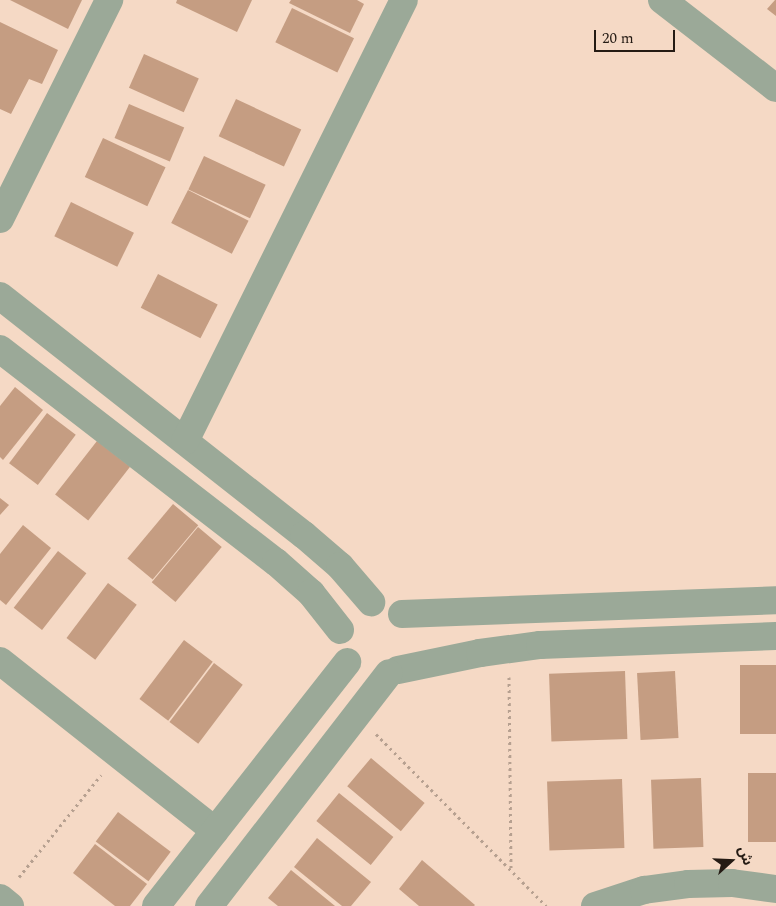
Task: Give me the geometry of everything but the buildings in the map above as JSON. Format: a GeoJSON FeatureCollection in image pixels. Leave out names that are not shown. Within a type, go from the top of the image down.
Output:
{"type":"FeatureCollection","features":[{"type":"Feature","properties":{"kind":"street"},"geometry":{"type":"LineString","coordinates":[[0,219],[109,0]]}},
{"type":"Feature","properties":{"kind":"street"},"geometry":{"type":"LineString","coordinates":[[185,441],[404,0]]}},
{"type":"Feature","properties":{"kind":"street"},"geometry":{"type":"LineString","coordinates":[[662,0],[776,88]]}},
{"type":"Feature","properties":{"kind":"street"},"geometry":{"type":"LineString","coordinates":[[0,296],[322,550],[371,602]]}},
{"type":"Feature","properties":{"kind":"street"},"geometry":{"type":"LineString","coordinates":[[0,349],[294,577],[340,630]]}},
{"type":"Feature","properties":{"kind":"street"},"geometry":{"type":"LineString","coordinates":[[409,631],[776,600]]}},
{"type":"Feature","properties":{"kind":"street"},"geometry":{"type":"LineString","coordinates":[[209,906],[357,715],[393,672],[410,652],[409,631],[382,602],[371,602],[351,612],[340,630],[338,641],[347,662],[366,675],[393,672],[508,649],[776,636]]}},
{"type":"Feature","properties":{"kind":"street"},"geometry":{"type":"LineString","coordinates":[[0,662],[215,831]]}},
{"type":"Feature","properties":{"kind":"street"},"geometry":{"type":"LineString","coordinates":[[156,906],[347,662]]}},
{"type":"Feature","properties":{"kind":"street"},"geometry":{"type":"LineString","coordinates":[[595,906],[644,890],[688,884],[732,883],[776,889]]}},
{"type":"Feature","properties":{"kind":"path"},"geometry":{"type":"LineString","coordinates":[[508,649],[511,871]]}},
{"type":"Feature","properties":{"kind":"path"},"geometry":{"type":"LineString","coordinates":[[357,715],[546,906]]}},
{"type":"Feature","properties":{"kind":"path"},"geometry":{"type":"LineString","coordinates":[[4,901],[118,755]]}}]}
